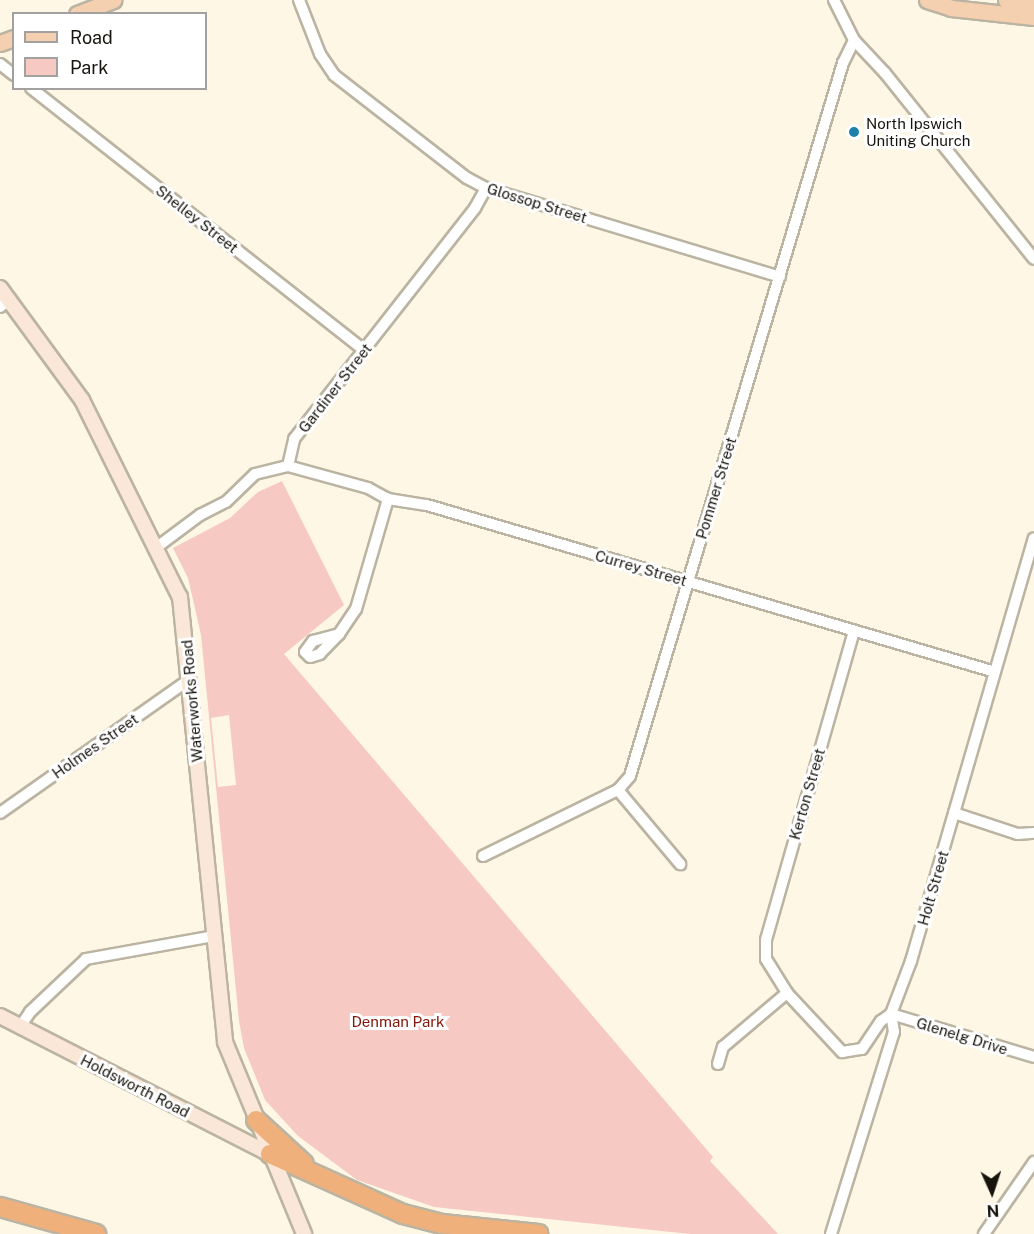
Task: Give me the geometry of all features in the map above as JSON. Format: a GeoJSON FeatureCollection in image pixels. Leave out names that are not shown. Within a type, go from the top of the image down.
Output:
{"type":"FeatureCollection","features":[{"type":"Feature","properties":{"kind":"highway"},"geometry":{"type":"LineString","coordinates":[[255,1120],[311,1172]]}},
{"type":"Feature","properties":{"kind":"highway"},"geometry":{"type":"LineString","coordinates":[[270,1154],[384,1207],[425,1220],[538,1234]]}},
{"type":"Feature","properties":{"kind":"highway"},"geometry":{"type":"LineString","coordinates":[[0,1207],[96,1234]]}},
{"type":"Feature","properties":{"kind":"main road"},"geometry":{"type":"LineString","coordinates":[[82,12],[113,0]]}},
{"type":"Feature","properties":{"kind":"main road"},"geometry":{"type":"LineString","coordinates":[[927,0],[951,8],[1034,17]]}},
{"type":"Feature","properties":{"kind":"main road"},"geometry":{"type":"LineString","coordinates":[[1006,0],[1034,3]]}},
{"type":"Feature","properties":{"kind":"main road","name":"Waterworks Road"},"geometry":{"type":"LineString","coordinates":[[0,288],[5,303],[74,387],[157,547],[182,604],[225,1042],[255,1120],[303,1232]]}},
{"type":"Feature","properties":{"kind":"main road","name":"Holdsworth Road"},"geometry":{"type":"LineString","coordinates":[[0,1017],[270,1154]]}},
{"type":"Feature","properties":{"kind":"main road"},"geometry":{"type":"LineString","coordinates":[[233,1136],[255,1120]]}},
{"type":"Feature","properties":{"kind":"street","name":"Glossop Street"},"geometry":{"type":"LineString","coordinates":[[299,0],[320,54],[334,75],[467,178],[486,188],[780,277]]}},
{"type":"Feature","properties":{"kind":"street"},"geometry":{"type":"LineString","coordinates":[[834,0],[854,40],[885,73],[1034,259]]}},
{"type":"Feature","properties":{"kind":"street","name":"Pommer Street"},"geometry":{"type":"LineString","coordinates":[[618,790],[630,776],[843,63],[854,40]]}},
{"type":"Feature","properties":{"kind":"street"},"geometry":{"type":"LineString","coordinates":[[0,64],[12,73]]}},
{"type":"Feature","properties":{"kind":"street","name":"Shelley Street"},"geometry":{"type":"LineString","coordinates":[[34,90],[364,350]]}},
{"type":"Feature","properties":{"kind":"street","name":"Gardiner Street"},"geometry":{"type":"LineString","coordinates":[[288,466],[294,439],[476,208],[486,188]]}},
{"type":"Feature","properties":{"kind":"street"},"geometry":{"type":"LineString","coordinates":[[157,547],[200,515],[226,502],[255,474],[288,466]]}},
{"type":"Feature","properties":{"kind":"street","name":"Currey Street"},"geometry":{"type":"LineString","coordinates":[[288,466],[368,488],[388,500],[418,503],[995,672]]}},
{"type":"Feature","properties":{"kind":"street"},"geometry":{"type":"LineString","coordinates":[[339,634],[356,609],[388,500]]}},
{"type":"Feature","properties":{"kind":"street","name":"Holt Street"},"geometry":{"type":"LineString","coordinates":[[831,1234],[894,1032],[891,1014],[909,969],[1034,539]]}},
{"type":"Feature","properties":{"kind":"street","name":"Kerton Street"},"geometry":{"type":"LineString","coordinates":[[787,993],[766,958],[766,940],[854,631]]}},
{"type":"Feature","properties":{"kind":"street","name":"Holmes Street"},"geometry":{"type":"LineString","coordinates":[[0,813],[190,679]]}},
{"type":"Feature","properties":{"kind":"street"},"geometry":{"type":"LineString","coordinates":[[483,856],[618,790],[680,864]]}},
{"type":"Feature","properties":{"kind":"street"},"geometry":{"type":"LineString","coordinates":[[954,813],[1018,834],[1034,834]]}},
{"type":"Feature","properties":{"kind":"street"},"geometry":{"type":"LineString","coordinates":[[20,1027],[30,1012],[86,959],[214,936]]}},
{"type":"Feature","properties":{"kind":"street"},"geometry":{"type":"LineString","coordinates":[[718,1064],[723,1047],[787,993],[835,1048],[844,1052],[863,1047],[880,1021],[891,1014]]}},
{"type":"Feature","properties":{"kind":"street","name":"Glenelg Drive"},"geometry":{"type":"LineString","coordinates":[[891,1014],[1034,1057]]}},
{"type":"Feature","properties":{"kind":"street"},"geometry":{"type":"LineString","coordinates":[[984,1234],[1034,1162]]}},
{"type":"Feature","properties":{"kind":"green space","name":"Denman Park"},"geometry":{"type":"Polygon","coordinates":[[[282,481],[344,605],[284,654],[713,1157],[710,1161],[778,1234],[690,1234],[434,1207],[357,1180],[298,1136],[265,1100],[244,1048],[239,1021],[201,635],[188,578],[173,548],[230,518],[258,492],[282,481]],[[229,715],[211,718],[218,787],[236,785],[229,715]]]}},
{"type":"Feature","properties":{"kind":"place","name":"North Ipswich Uniting Church"},"geometry":{"type":"Point","coordinates":[854,132]}}]}
